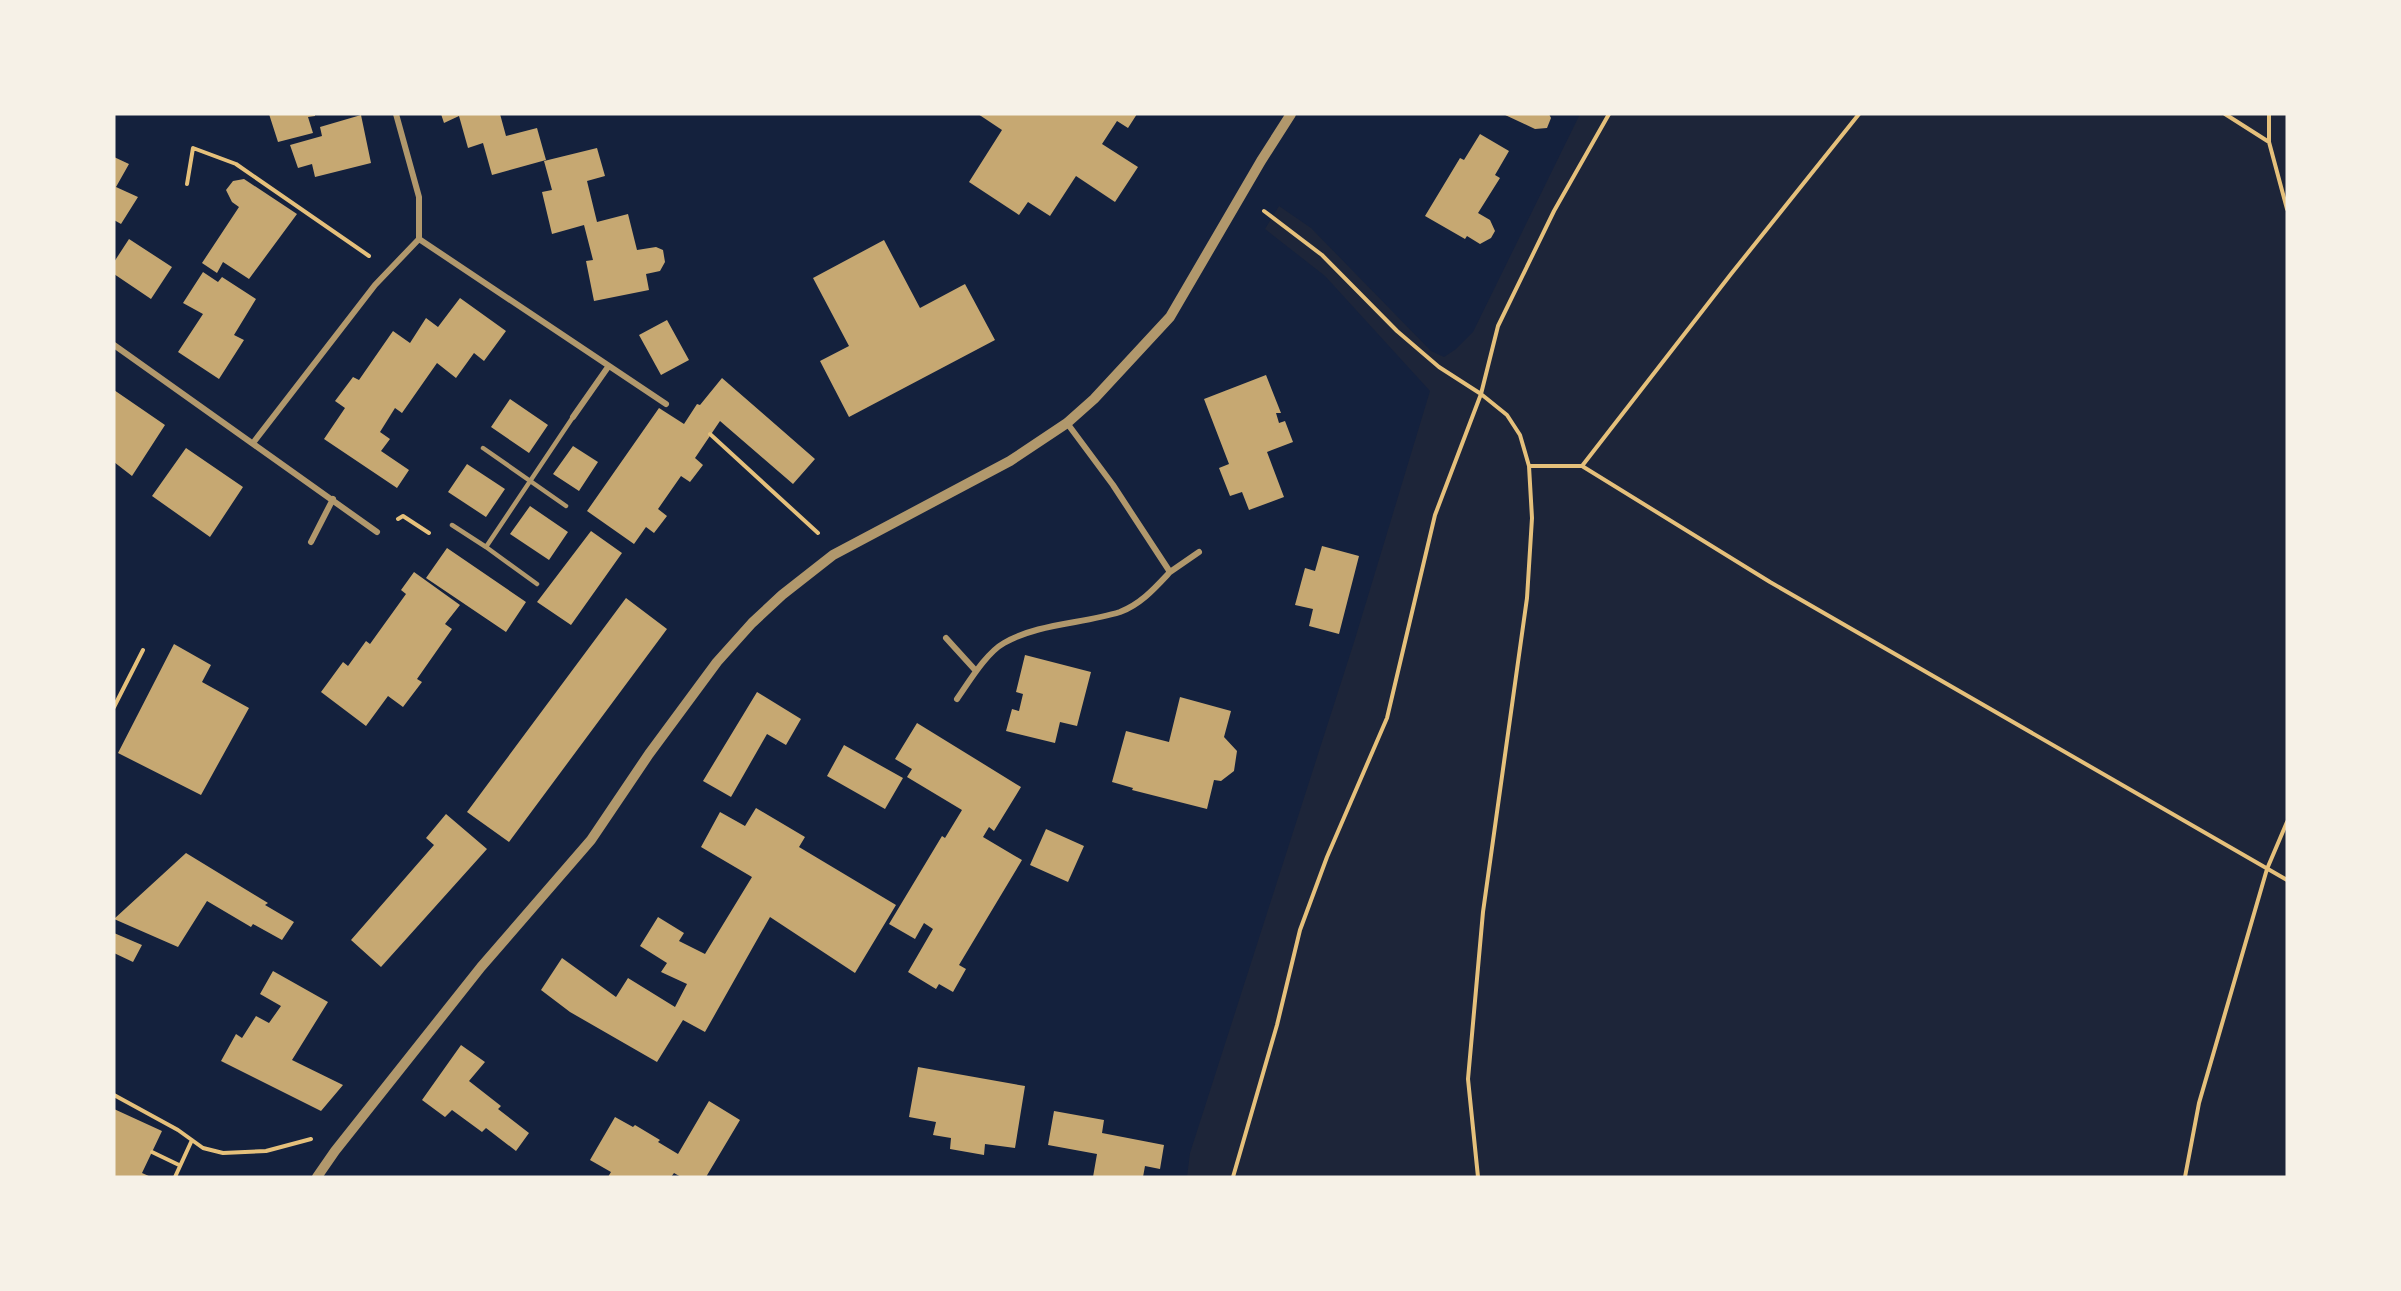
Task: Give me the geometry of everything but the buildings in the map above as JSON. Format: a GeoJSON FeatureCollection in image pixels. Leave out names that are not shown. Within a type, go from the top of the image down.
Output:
{"type":"FeatureCollection","features":[{"type":"Feature","properties":{"kind":"street"},"geometry":{"type":"LineString","coordinates":[[253,443],[375,285],[419,239],[420,197],[396,114]]}},
{"type":"Feature","properties":{"kind":"street"},"geometry":{"type":"LineString","coordinates":[[317,1177],[335,1151],[481,967],[591,840],[650,754],[717,663],[752,623],[782,595],[833,555],[1010,461],[1068,423],[1094,399],[1170,317],[1291,114]]}},
{"type":"Feature","properties":{"kind":"street"},"geometry":{"type":"LineString","coordinates":[[419,239],[608,368],[666,404]]}},
{"type":"Feature","properties":{"kind":"street"},"geometry":{"type":"LineString","coordinates":[[114,345],[377,532]]}},
{"type":"Feature","properties":{"kind":"street"},"geometry":{"type":"LineString","coordinates":[[573,417],[608,368]]}},
{"type":"Feature","properties":{"kind":"street"},"geometry":{"type":"LineString","coordinates":[[1068,423],[1113,485],[1170,572]]}},
{"type":"Feature","properties":{"kind":"street"},"geometry":{"type":"LineString","coordinates":[[310,542],[333,499]]}},
{"type":"Feature","properties":{"kind":"street"},"geometry":{"type":"LineString","coordinates":[[957,699],[976,671],[1002,644],[1032,630],[1121,611],[1148,596],[1170,572],[1199,552]]}},
{"type":"Feature","properties":{"kind":"street"},"geometry":{"type":"LineString","coordinates":[[946,638],[976,671]]}},
{"type":"Feature","properties":{"kind":"lane"},"geometry":{"type":"LineString","coordinates":[[486,547],[573,417]]}},
{"type":"Feature","properties":{"kind":"lane"},"geometry":{"type":"LineString","coordinates":[[483,448],[566,506]]}},
{"type":"Feature","properties":{"kind":"lane"},"geometry":{"type":"LineString","coordinates":[[452,525],[537,584]]}},
{"type":"Feature","properties":{"kind":"path"},"geometry":{"type":"LineString","coordinates":[[1233,1177],[1257,1085],[1277,1025],[1300,930],[1327,857],[1387,718],[1435,515],[1481,394],[1498,326],[1554,211],[1609,114]]}},
{"type":"Feature","properties":{"kind":"path"},"geometry":{"type":"LineString","coordinates":[[1582,466],[1859,114]]}},
{"type":"Feature","properties":{"kind":"path"},"geometry":{"type":"LineString","coordinates":[[2224,114],[2269,142]]}},
{"type":"Feature","properties":{"kind":"path"},"geometry":{"type":"LineString","coordinates":[[2269,114],[2269,142],[2287,209]]}},
{"type":"Feature","properties":{"kind":"path"},"geometry":{"type":"LineString","coordinates":[[187,184],[193,148],[236,164],[390,270]]}},
{"type":"Feature","properties":{"kind":"path"},"geometry":{"type":"LineString","coordinates":[[1269,204],[1263,213],[1322,255],[1397,331],[1439,367],[1481,394],[1507,415],[1520,435],[1529,466],[1532,518],[1527,598],[1483,912],[1468,1079],[1478,1177]]}},
{"type":"Feature","properties":{"kind":"path"},"geometry":{"type":"LineString","coordinates":[[710,434],[822,536],[833,555]]}},
{"type":"Feature","properties":{"kind":"path"},"geometry":{"type":"LineString","coordinates":[[1529,466],[1582,466],[1770,582],[2287,880]]}},
{"type":"Feature","properties":{"kind":"path"},"geometry":{"type":"LineString","coordinates":[[377,532],[403,516],[435,537],[470,537]]}},
{"type":"Feature","properties":{"kind":"path"},"geometry":{"type":"LineString","coordinates":[[114,707],[142,651]]}},
{"type":"Feature","properties":{"kind":"path"},"geometry":{"type":"LineString","coordinates":[[2185,1177],[2199,1103],[2267,869],[2287,822]]}},
{"type":"Feature","properties":{"kind":"path"},"geometry":{"type":"LineString","coordinates":[[114,1095],[203,1148],[223,1154],[267,1151],[302,1140],[315,1139],[335,1151]]}},
{"type":"Feature","properties":{"kind":"path"},"geometry":{"type":"LineString","coordinates":[[176,1177],[192,1140]]}},
{"type":"Feature","properties":{"kind":"path"},"geometry":{"type":"LineString","coordinates":[[152,1152],[180,1165]]}},
{"type":"Feature","properties":{"kind":"shaded area"},"geometry":{"type":"Polygon","coordinates":[[[1580,114],[2287,114],[2287,1177],[1187,1177],[1190,1153],[1355,639],[1430,391],[1325,276],[1265,229],[1279,206],[1311,228],[1431,351],[1444,357],[1473,332],[1580,114]]]}}]}
